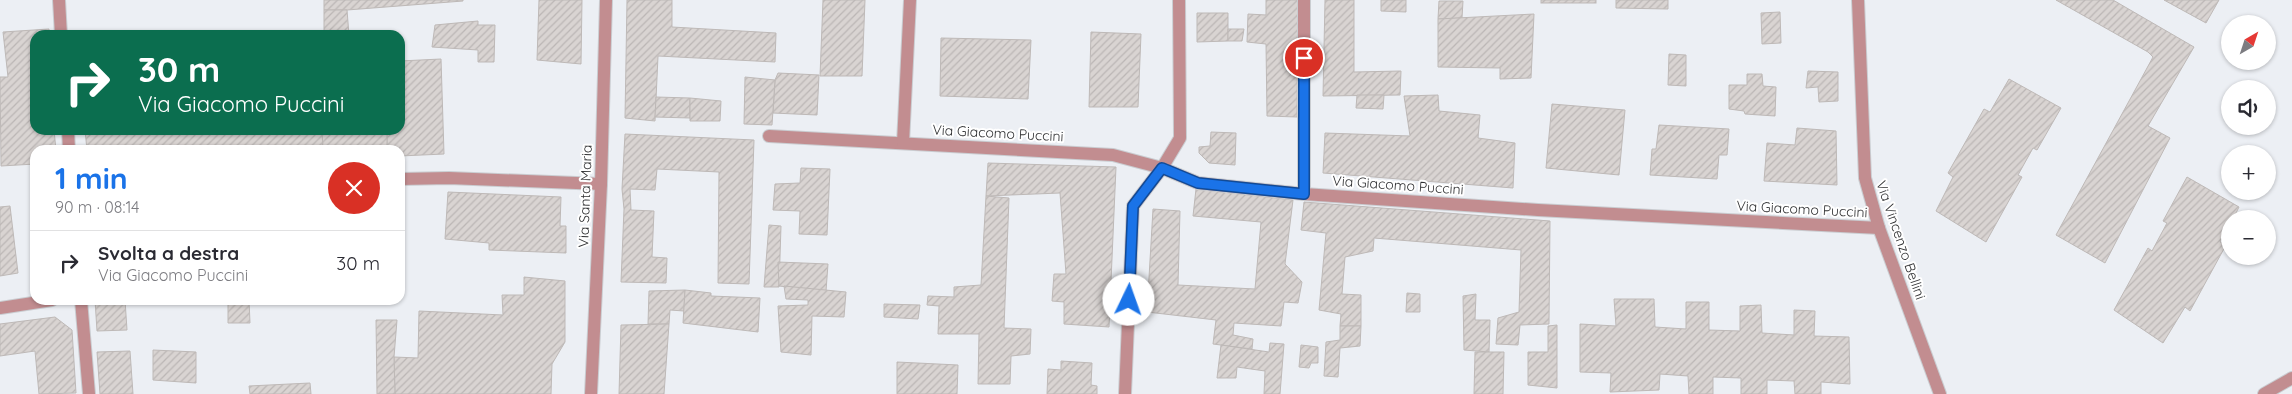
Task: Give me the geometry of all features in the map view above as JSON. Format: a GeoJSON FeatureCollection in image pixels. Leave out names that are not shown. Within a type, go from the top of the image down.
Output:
{"type":"FeatureCollection","features":[{"type":"Feature","properties":{"kind":"street"},"geometry":{"type":"LineString","coordinates":[[59,0],[61,30]]}},
{"type":"Feature","properties":{"kind":"street","name":"Via Santa Maria"},"geometry":{"type":"LineString","coordinates":[[591,394],[601,184],[606,0]]}},
{"type":"Feature","properties":{"kind":"street"},"geometry":{"type":"LineString","coordinates":[[903,143],[910,0]]}},
{"type":"Feature","properties":{"kind":"street"},"geometry":{"type":"LineString","coordinates":[[1124,394],[1133,206],[1162,168],[1180,138],[1178,0]]}},
{"type":"Feature","properties":{"kind":"street"},"geometry":{"type":"LineString","coordinates":[[1304,0],[1304,194]]}},
{"type":"Feature","properties":{"kind":"street","name":"Via Vincenzo Bellini"},"geometry":{"type":"LineString","coordinates":[[1858,0],[1865,178],[1879,228],[1940,394]]}},
{"type":"Feature","properties":{"kind":"street","name":"Via Giacomo Puccini"},"geometry":{"type":"LineString","coordinates":[[770,136],[1113,155],[1162,168],[1198,183],[1304,194],[1538,210],[1879,228]]}},
{"type":"Feature","properties":{"kind":"street"},"geometry":{"type":"LineString","coordinates":[[405,178],[601,184]]}},
{"type":"Feature","properties":{"kind":"street"},"geometry":{"type":"LineString","coordinates":[[0,308],[30,303]]}},
{"type":"Feature","properties":{"kind":"street"},"geometry":{"type":"LineString","coordinates":[[81,305],[89,394]]}},
{"type":"Feature","properties":{"kind":"street"},"geometry":{"type":"LineString","coordinates":[[2264,394],[2292,378]]}},
{"type":"Feature","properties":{"kind":"building"},"geometry":{"type":"Polygon","coordinates":[[[324,0],[463,0],[463,1],[324,10],[324,0]]]}},
{"type":"Feature","properties":{"kind":"building"},"geometry":{"type":"Polygon","coordinates":[[[539,0],[582,0],[581,64],[537,60],[539,0]]]}},
{"type":"Feature","properties":{"kind":"building"},"geometry":{"type":"Polygon","coordinates":[[[627,0],[672,0],[672,27],[776,33],[775,62],[658,56],[655,121],[625,118],[627,0]]]}},
{"type":"Feature","properties":{"kind":"building"},"geometry":{"type":"Polygon","coordinates":[[[823,0],[865,0],[862,76],[820,76],[823,0]]]}},
{"type":"Feature","properties":{"kind":"building"},"geometry":{"type":"Polygon","coordinates":[[[1266,0],[1298,0],[1297,117],[1267,116],[1266,44],[1247,42],[1248,14],[1266,15],[1266,0]]]}},
{"type":"Feature","properties":{"kind":"building"},"geometry":{"type":"Polygon","coordinates":[[[1325,0],[1354,0],[1354,72],[1401,71],[1400,95],[1323,96],[1325,0]]]}},
{"type":"Feature","properties":{"kind":"building"},"geometry":{"type":"Polygon","coordinates":[[[1381,0],[1406,0],[1406,12],[1381,11],[1381,0]]]}},
{"type":"Feature","properties":{"kind":"building"},"geometry":{"type":"Polygon","coordinates":[[[1541,0],[1596,0],[1596,3],[1541,3],[1541,0]]]}},
{"type":"Feature","properties":{"kind":"building"},"geometry":{"type":"Polygon","coordinates":[[[1616,0],[1668,0],[1668,9],[1616,8],[1616,0]]]}},
{"type":"Feature","properties":{"kind":"building"},"geometry":{"type":"Polygon","coordinates":[[[2056,0],[2113,0],[2194,47],[2148,126],[2170,138],[2105,263],[2056,235],[2153,57],[2148,52],[2056,0]]]}},
{"type":"Feature","properties":{"kind":"building"},"geometry":{"type":"Polygon","coordinates":[[[2164,0],[2219,0],[2206,23],[2164,0]]]}},
{"type":"Feature","properties":{"kind":"building"},"geometry":{"type":"Polygon","coordinates":[[[1439,1],[1463,1],[1462,18],[1438,19],[1439,1]]]}},
{"type":"Feature","properties":{"kind":"building"},"geometry":{"type":"Polygon","coordinates":[[[324,10],[347,10],[349,30],[324,30],[324,10]]]}},
{"type":"Feature","properties":{"kind":"building"},"geometry":{"type":"Polygon","coordinates":[[[1780,12],[1781,43],[1762,44],[1761,13],[1780,12]]]}},
{"type":"Feature","properties":{"kind":"building"},"geometry":{"type":"Polygon","coordinates":[[[1197,13],[1228,13],[1228,41],[1197,42],[1197,13]]]}},
{"type":"Feature","properties":{"kind":"building"},"geometry":{"type":"Polygon","coordinates":[[[1534,14],[1531,78],[1500,79],[1500,68],[1438,67],[1438,19],[1534,14]]]}},
{"type":"Feature","properties":{"kind":"building"},"geometry":{"type":"Polygon","coordinates":[[[478,21],[478,25],[495,25],[494,62],[478,62],[478,50],[432,47],[435,25],[478,21]]]}},
{"type":"Feature","properties":{"kind":"building"},"geometry":{"type":"Polygon","coordinates":[[[1228,29],[1244,29],[1242,41],[1228,41],[1228,29]]]}},
{"type":"Feature","properties":{"kind":"building"},"geometry":{"type":"Polygon","coordinates":[[[30,30],[30,135],[54,135],[56,145],[30,145],[30,164],[1,166],[0,77],[8,77],[3,32],[30,30]]]}},
{"type":"Feature","properties":{"kind":"building"},"geometry":{"type":"Polygon","coordinates":[[[1091,32],[1141,34],[1138,107],[1089,107],[1091,32]]]}},
{"type":"Feature","properties":{"kind":"building"},"geometry":{"type":"Polygon","coordinates":[[[941,38],[1031,40],[1028,99],[940,96],[941,38]]]}},
{"type":"Feature","properties":{"kind":"building"},"geometry":{"type":"Polygon","coordinates":[[[1669,54],[1686,55],[1686,86],[1668,85],[1669,54]]]}},
{"type":"Feature","properties":{"kind":"building"},"geometry":{"type":"Polygon","coordinates":[[[441,59],[444,154],[405,156],[405,145],[387,145],[387,135],[405,135],[405,61],[441,59]]]}},
{"type":"Feature","properties":{"kind":"building"},"geometry":{"type":"Polygon","coordinates":[[[1808,71],[1838,72],[1838,101],[1819,102],[1818,87],[1806,88],[1808,71]]]}},
{"type":"Feature","properties":{"kind":"building"},"geometry":{"type":"Polygon","coordinates":[[[778,73],[819,75],[817,115],[773,113],[775,80],[778,73]]]}},
{"type":"Feature","properties":{"kind":"building"},"geometry":{"type":"Polygon","coordinates":[[[1747,74],[1762,74],[1763,86],[1776,87],[1775,116],[1745,114],[1744,111],[1729,109],[1729,85],[1747,85],[1747,74]]]}},
{"type":"Feature","properties":{"kind":"building"},"geometry":{"type":"Polygon","coordinates":[[[745,77],[775,80],[772,125],[744,124],[745,77]]]}},
{"type":"Feature","properties":{"kind":"building"},"geometry":{"type":"Polygon","coordinates":[[[2009,79],[2061,108],[2037,150],[2033,148],[2018,175],[2022,177],[1986,242],[1936,211],[1953,177],[1948,173],[1984,109],[1990,112],[2009,79]]]}},
{"type":"Feature","properties":{"kind":"building"},"geometry":{"type":"Polygon","coordinates":[[[1357,95],[1384,95],[1383,109],[1356,108],[1357,95]]]}},
{"type":"Feature","properties":{"kind":"building"},"geometry":{"type":"Polygon","coordinates":[[[1438,95],[1439,111],[1480,115],[1478,138],[1515,143],[1513,188],[1323,173],[1325,133],[1410,136],[1404,96],[1438,95]]]}},
{"type":"Feature","properties":{"kind":"building"},"geometry":{"type":"Polygon","coordinates":[[[656,97],[690,98],[690,118],[655,117],[656,97]]]}},
{"type":"Feature","properties":{"kind":"building"},"geometry":{"type":"Polygon","coordinates":[[[690,98],[721,101],[720,121],[690,121],[690,98]]]}},
{"type":"Feature","properties":{"kind":"building"},"geometry":{"type":"Polygon","coordinates":[[[1552,104],[1625,110],[1619,175],[1546,168],[1552,104]]]}},
{"type":"Feature","properties":{"kind":"building"},"geometry":{"type":"Polygon","coordinates":[[[1659,125],[1729,129],[1727,155],[1719,155],[1717,179],[1650,175],[1652,149],[1656,149],[1659,125]]]}},
{"type":"Feature","properties":{"kind":"building"},"geometry":{"type":"Polygon","coordinates":[[[1797,128],[1836,131],[1837,185],[1764,181],[1767,143],[1795,145],[1797,128]]]}},
{"type":"Feature","properties":{"kind":"building"},"geometry":{"type":"Polygon","coordinates":[[[1211,132],[1236,133],[1235,165],[1209,163],[1199,153],[1199,147],[1210,146],[1211,132]]]}},
{"type":"Feature","properties":{"kind":"building"},"geometry":{"type":"Polygon","coordinates":[[[625,134],[754,140],[749,284],[718,283],[719,172],[657,169],[655,190],[630,189],[631,210],[654,211],[652,257],[667,258],[666,283],[621,282],[624,209],[622,189],[625,134]]]}},
{"type":"Feature","properties":{"kind":"building"},"geometry":{"type":"Polygon","coordinates":[[[86,135],[322,135],[323,145],[86,145],[86,135]]]}},
{"type":"Feature","properties":{"kind":"building"},"geometry":{"type":"Polygon","coordinates":[[[322,135],[387,135],[387,145],[323,145],[322,135]]]}},
{"type":"Feature","properties":{"kind":"building"},"geometry":{"type":"Polygon","coordinates":[[[988,163],[1116,167],[1109,327],[1064,324],[1064,302],[1052,301],[1054,274],[1066,274],[1060,193],[986,196],[988,163]]]}},
{"type":"Feature","properties":{"kind":"building"},"geometry":{"type":"Polygon","coordinates":[[[801,168],[830,169],[827,235],[799,234],[800,211],[773,210],[775,184],[800,183],[801,168]]]}},
{"type":"Feature","properties":{"kind":"building"},"geometry":{"type":"Polygon","coordinates":[[[2187,177],[2221,197],[2221,200],[2227,200],[2239,207],[2238,210],[2221,210],[2221,254],[2190,311],[2185,307],[2163,343],[2114,310],[2148,248],[2152,251],[2167,223],[2163,221],[2187,177]]]}},
{"type":"Feature","properties":{"kind":"building"},"geometry":{"type":"Polygon","coordinates":[[[1196,189],[1293,200],[1285,264],[1302,282],[1298,303],[1284,302],[1281,326],[1234,323],[1233,335],[1253,339],[1252,349],[1213,344],[1216,320],[1147,312],[1153,209],[1180,211],[1178,285],[1255,289],[1261,222],[1193,216],[1196,189]]]}},
{"type":"Feature","properties":{"kind":"building"},"geometry":{"type":"Polygon","coordinates":[[[448,192],[561,197],[560,226],[566,226],[566,253],[489,250],[489,243],[445,239],[448,192]]]}},
{"type":"Feature","properties":{"kind":"building"},"geometry":{"type":"Polygon","coordinates":[[[986,196],[1009,198],[1004,328],[1031,329],[1030,354],[1011,356],[1010,384],[978,384],[979,334],[938,334],[939,306],[927,305],[928,296],[954,297],[954,287],[981,285],[986,196]]]}},
{"type":"Feature","properties":{"kind":"building"},"geometry":{"type":"Polygon","coordinates":[[[1304,202],[1550,221],[1549,324],[1520,325],[1518,345],[1496,344],[1498,318],[1519,312],[1521,250],[1374,238],[1373,251],[1345,257],[1342,294],[1361,295],[1361,326],[1340,326],[1341,314],[1319,310],[1326,233],[1301,230],[1304,202]]]}},
{"type":"Feature","properties":{"kind":"building"},"geometry":{"type":"Polygon","coordinates":[[[10,206],[18,273],[0,276],[0,207],[10,206]]]}},
{"type":"Feature","properties":{"kind":"building"},"geometry":{"type":"Polygon","coordinates":[[[769,225],[781,226],[779,287],[764,287],[769,225]]]}},
{"type":"Feature","properties":{"kind":"building"},"geometry":{"type":"Polygon","coordinates":[[[778,262],[828,264],[826,291],[779,286],[778,262]]]}},
{"type":"Feature","properties":{"kind":"building"},"geometry":{"type":"Polygon","coordinates":[[[524,277],[565,281],[565,342],[552,364],[551,394],[395,394],[394,357],[418,358],[419,311],[503,315],[502,295],[524,295],[524,277]]]}},
{"type":"Feature","properties":{"kind":"building"},"geometry":{"type":"Polygon","coordinates":[[[784,286],[846,292],[844,317],[812,316],[811,355],[781,352],[778,306],[808,305],[808,300],[786,299],[784,286]]]}},
{"type":"Feature","properties":{"kind":"building"},"geometry":{"type":"Polygon","coordinates":[[[685,290],[684,311],[670,310],[669,324],[648,324],[649,291],[685,290]]]}},
{"type":"Feature","properties":{"kind":"building"},"geometry":{"type":"Polygon","coordinates":[[[685,290],[711,293],[711,296],[760,298],[758,332],[683,323],[685,290]]]}},
{"type":"Feature","properties":{"kind":"building"},"geometry":{"type":"Polygon","coordinates":[[[1407,293],[1420,294],[1420,312],[1406,312],[1407,293]]]}},
{"type":"Feature","properties":{"kind":"building"},"geometry":{"type":"Polygon","coordinates":[[[1476,294],[1475,320],[1490,320],[1489,352],[1464,350],[1463,296],[1476,294]]]}},
{"type":"Feature","properties":{"kind":"building"},"geometry":{"type":"Polygon","coordinates":[[[1614,299],[1654,299],[1655,327],[1686,329],[1686,302],[1709,302],[1709,330],[1740,331],[1740,306],[1761,305],[1762,333],[1794,335],[1794,310],[1815,311],[1814,336],[1849,337],[1850,384],[1821,382],[1821,394],[1795,394],[1794,381],[1767,380],[1767,394],[1741,394],[1741,378],[1713,377],[1713,394],[1689,394],[1688,376],[1660,374],[1659,390],[1610,392],[1611,373],[1580,372],[1580,324],[1616,326],[1614,299]]]}},
{"type":"Feature","properties":{"kind":"building"},"geometry":{"type":"Polygon","coordinates":[[[884,304],[920,305],[918,319],[884,317],[884,304]]]}},
{"type":"Feature","properties":{"kind":"building"},"geometry":{"type":"Polygon","coordinates":[[[95,305],[125,305],[127,330],[97,331],[95,305]]]}},
{"type":"Feature","properties":{"kind":"building"},"geometry":{"type":"Polygon","coordinates":[[[228,305],[249,305],[250,323],[228,323],[228,305]]]}},
{"type":"Feature","properties":{"kind":"building"},"geometry":{"type":"Polygon","coordinates":[[[55,317],[72,330],[76,393],[39,394],[35,351],[0,356],[0,324],[55,317]]]}},
{"type":"Feature","properties":{"kind":"building"},"geometry":{"type":"Polygon","coordinates":[[[376,320],[397,320],[394,357],[395,394],[377,394],[376,320]]]}},
{"type":"Feature","properties":{"kind":"building"},"geometry":{"type":"Polygon","coordinates":[[[669,324],[664,394],[619,394],[621,325],[669,324]]]}},
{"type":"Feature","properties":{"kind":"building"},"geometry":{"type":"Polygon","coordinates":[[[1557,325],[1557,388],[1528,385],[1528,352],[1548,352],[1548,326],[1557,325]]]}},
{"type":"Feature","properties":{"kind":"building"},"geometry":{"type":"Polygon","coordinates":[[[1340,326],[1361,326],[1360,346],[1340,348],[1338,377],[1324,376],[1326,342],[1340,340],[1340,326]]]}},
{"type":"Feature","properties":{"kind":"building"},"geometry":{"type":"Polygon","coordinates":[[[1270,343],[1284,344],[1280,394],[1264,394],[1265,371],[1237,367],[1236,378],[1217,378],[1221,345],[1269,352],[1270,343]]]}},
{"type":"Feature","properties":{"kind":"building"},"geometry":{"type":"Polygon","coordinates":[[[1301,345],[1318,347],[1318,363],[1311,363],[1309,368],[1299,367],[1301,345]]]}},
{"type":"Feature","properties":{"kind":"building"},"geometry":{"type":"Polygon","coordinates":[[[153,350],[196,352],[196,383],[153,380],[153,350]]]}},
{"type":"Feature","properties":{"kind":"building"},"geometry":{"type":"Polygon","coordinates":[[[130,351],[133,394],[100,394],[97,352],[130,351]]]}},
{"type":"Feature","properties":{"kind":"building"},"geometry":{"type":"Polygon","coordinates":[[[1475,352],[1504,352],[1503,394],[1474,394],[1475,352]]]}},
{"type":"Feature","properties":{"kind":"building"},"geometry":{"type":"Polygon","coordinates":[[[1061,361],[1092,363],[1091,385],[1097,386],[1097,394],[1047,394],[1048,369],[1061,370],[1061,361]]]}},
{"type":"Feature","properties":{"kind":"building"},"geometry":{"type":"Polygon","coordinates":[[[897,362],[958,365],[957,394],[897,394],[897,362]]]}},
{"type":"Feature","properties":{"kind":"building"},"geometry":{"type":"Polygon","coordinates":[[[310,383],[311,394],[250,394],[249,386],[310,383]]]}},
{"type":"Feature","properties":{"kind":"route"},"geometry":{"type":"LineString","coordinates":[[1129,300],[1133,206],[1162,168],[1198,183],[1304,194],[1304,58]]}}]}
